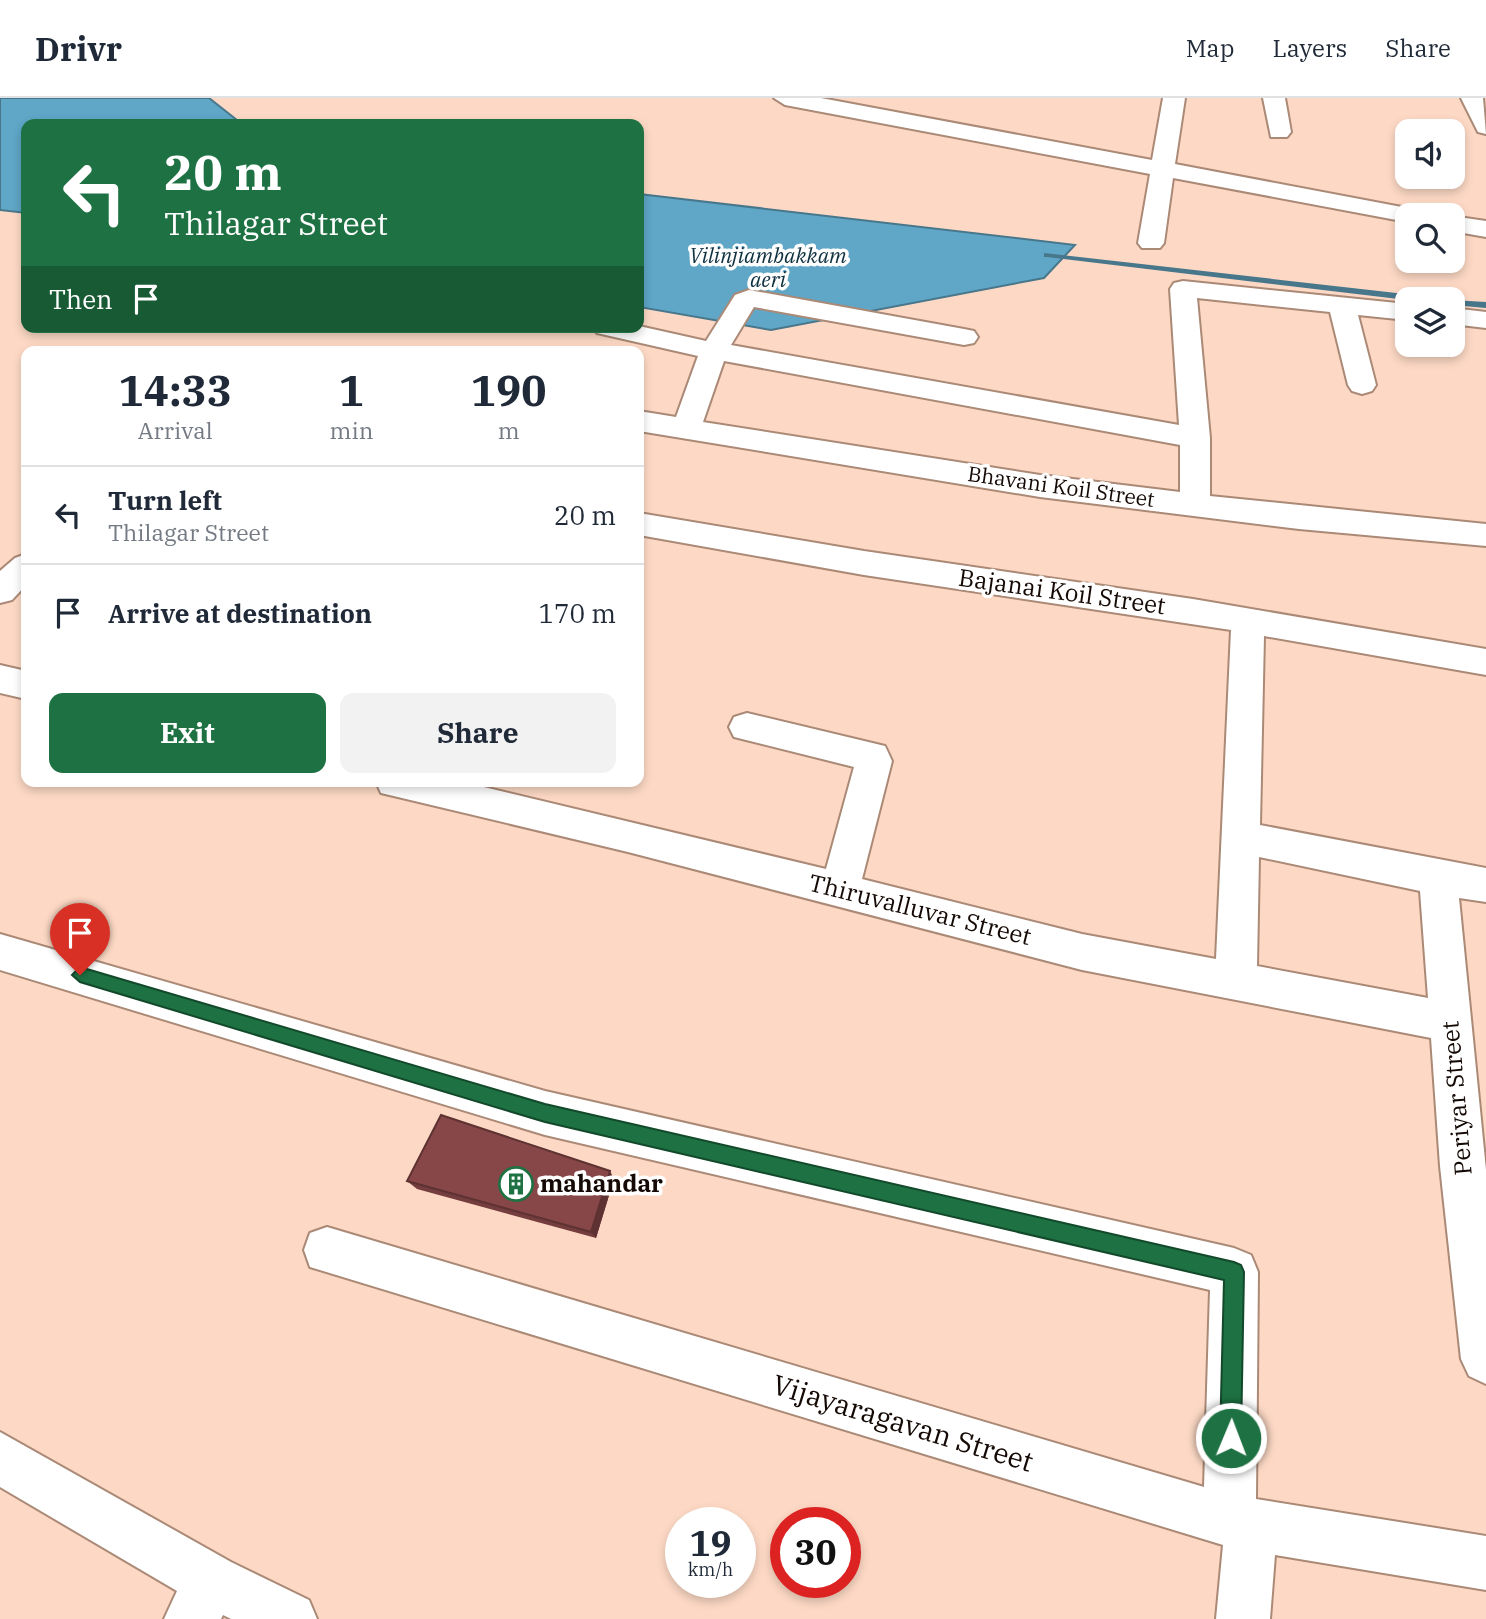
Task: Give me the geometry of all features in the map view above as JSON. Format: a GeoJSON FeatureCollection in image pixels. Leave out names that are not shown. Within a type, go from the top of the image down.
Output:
{"type":"FeatureCollection","features":[{"type":"Feature","properties":{"kind":"street"},"geometry":{"type":"LineString","coordinates":[[785,98],[1395,213]]}},
{"type":"Feature","properties":{"kind":"street"},"geometry":{"type":"LineString","coordinates":[[1151,243],[1174,98]]}},
{"type":"Feature","properties":{"kind":"street"},"geometry":{"type":"LineString","coordinates":[[1274,98],[1279,132]]}},
{"type":"Feature","properties":{"kind":"street"},"geometry":{"type":"LineString","coordinates":[[1472,98],[1486,127]]}},
{"type":"Feature","properties":{"kind":"street"},"geometry":{"type":"LineString","coordinates":[[1465,225],[1486,229]]}},
{"type":"Feature","properties":{"kind":"street"},"geometry":{"type":"LineString","coordinates":[[1195,505],[1195,438],[1183,289],[1395,311]]}},
{"type":"Feature","properties":{"kind":"street"},"geometry":{"type":"LineString","coordinates":[[686,429],[714,351],[744,301],[758,297],[964,337]]}},
{"type":"Feature","properties":{"kind":"street"},"geometry":{"type":"LineString","coordinates":[[1342,305],[1362,385]]}},
{"type":"Feature","properties":{"kind":"street"},"geometry":{"type":"LineString","coordinates":[[1465,318],[1486,320]]}},
{"type":"Feature","properties":{"kind":"street"},"geometry":{"type":"LineString","coordinates":[[634,333],[714,351],[1195,438]]}},
{"type":"Feature","properties":{"kind":"street","name":"Bhavani Koil Street"},"geometry":{"type":"LineString","coordinates":[[644,422],[1040,486],[1486,535]]}},
{"type":"Feature","properties":{"kind":"street","name":"Bajanai Koil Street"},"geometry":{"type":"LineString","coordinates":[[644,525],[754,546],[1248,621],[1486,662]]}},
{"type":"Feature","properties":{"kind":"street"},"geometry":{"type":"LineString","coordinates":[[1236,981],[1248,621]]}},
{"type":"Feature","properties":{"kind":"street"},"geometry":{"type":"LineString","coordinates":[[0,679],[21,684]]}},
{"type":"Feature","properties":{"kind":"street"},"geometry":{"type":"LineString","coordinates":[[747,727],[872,756],[874,761],[839,890]]}},
{"type":"Feature","properties":{"kind":"street","name":"Thiruvalluvar Street"},"geometry":{"type":"LineString","coordinates":[[416,787],[628,836],[1082,952],[1450,1022]]}},
{"type":"Feature","properties":{"kind":"street"},"geometry":{"type":"LineString","coordinates":[[1241,837],[1438,878],[1486,885]]}},
{"type":"Feature","properties":{"kind":"street","name":"Periyar Street"},"geometry":{"type":"LineString","coordinates":[[1438,878],[1450,1022],[1474,1168],[1486,1359]]}},
{"type":"Feature","properties":{"kind":"street"},"geometry":{"type":"LineString","coordinates":[[0,952],[545,1113],[1234,1272],[1243,1619]]}},
{"type":"Feature","properties":{"kind":"street","name":"Vijayaragavan Street"},"geometry":{"type":"LineString","coordinates":[[327,1250],[1240,1522],[1486,1563]]}},
{"type":"Feature","properties":{"kind":"street"},"geometry":{"type":"LineString","coordinates":[[0,1458],[202,1600],[290,1619]]}},
{"type":"Feature","properties":{"kind":"water"},"geometry":{"type":"Polygon","coordinates":[[[0,98],[209,98],[236,119],[21,119],[21,212],[0,210],[0,98]]]}},
{"type":"Feature","properties":{"kind":"water","name":"Vilinjiambakkam aeri"},"geometry":{"type":"Polygon","coordinates":[[[644,195],[1075,245],[1044,278],[771,330],[644,308],[644,195]]]}},
{"type":"Feature","properties":{"kind":"building","name":"mahandar"},"geometry":{"type":"Polygon","coordinates":[[[441,1115],[610,1171],[591,1232],[407,1181],[441,1115]]]}},
{"type":"Feature","properties":{"kind":"waterway"},"geometry":{"type":"LineString","coordinates":[[1047,255],[1395,296]]}},
{"type":"Feature","properties":{"kind":"waterway"},"geometry":{"type":"LineString","coordinates":[[1465,303],[1486,305]]}},
{"type":"Feature","properties":{"kind":"place","name":"mahandar"},"geometry":{"type":"Point","coordinates":[516,1184]}},
{"type":"Feature","properties":{"kind":"route"},"geometry":{"type":"LineString","coordinates":[[80,975],[545,1113],[1234,1272],[1231,1438]]}}]}
